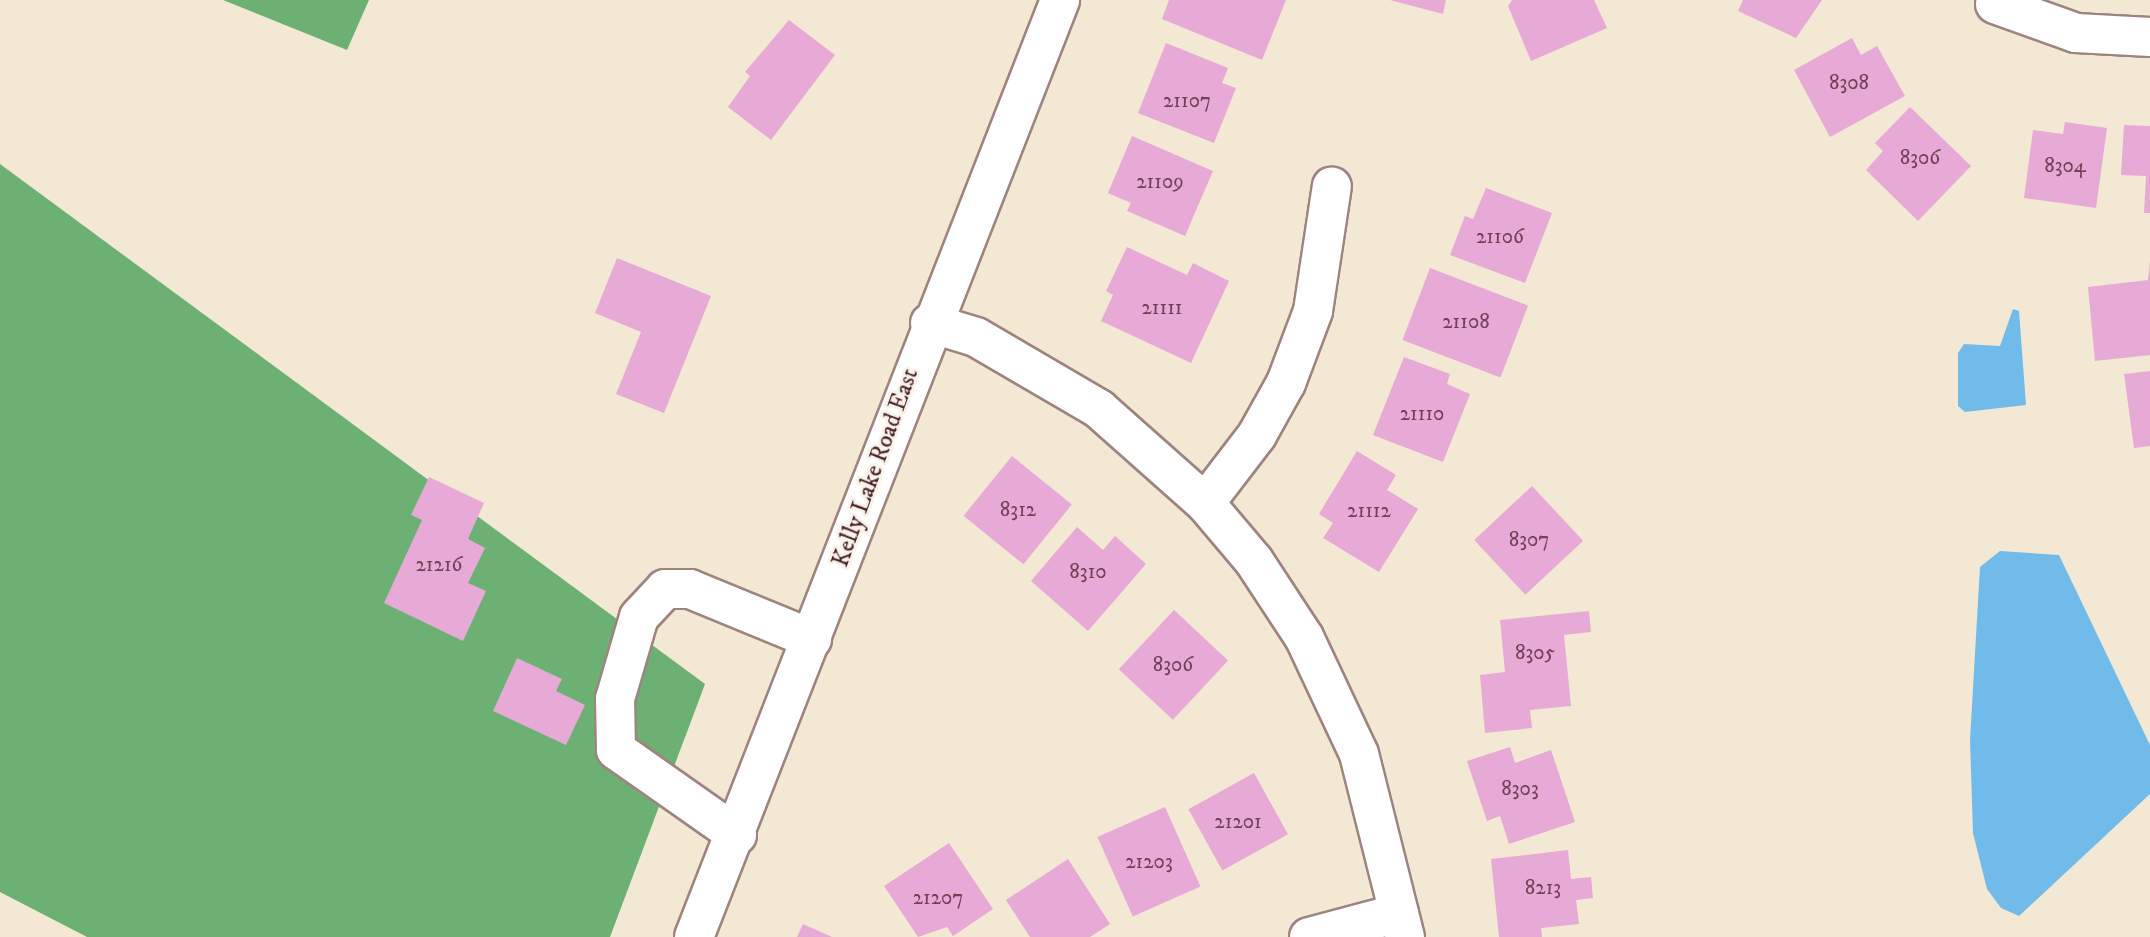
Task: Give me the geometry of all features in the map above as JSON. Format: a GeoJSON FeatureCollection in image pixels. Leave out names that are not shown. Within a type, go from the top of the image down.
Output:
{"type":"FeatureCollection","features":[{"type":"Feature","properties":{"kind":"street","name":"Kelly Lake Road East"},"geometry":{"type":"LineString","coordinates":[[694,937],[737,835],[813,639],[930,323],[1060,0]]}},
{"type":"Feature","properties":{"kind":"street"},"geometry":{"type":"LineString","coordinates":[[1995,4],[2076,33],[2150,37]]}},
{"type":"Feature","properties":{"kind":"street"},"geometry":{"type":"LineString","coordinates":[[1205,503],[1257,435],[1286,383],[1313,311],[1332,186]]}},
{"type":"Feature","properties":{"kind":"street"},"geometry":{"type":"LineString","coordinates":[[930,323],[976,337],[1099,409],[1205,503],[1254,561],[1328,682],[1359,754],[1402,925],[1308,937]]}},
{"type":"Feature","properties":{"kind":"street"},"geometry":{"type":"LineString","coordinates":[[737,835],[616,750],[615,699],[639,617],[665,589],[690,589],[813,639]]}},
{"type":"Feature","properties":{"kind":"green space"},"geometry":{"type":"Polygon","coordinates":[[[223,0],[369,0],[347,50],[223,0]]]}},
{"type":"Feature","properties":{"kind":"green space"},"geometry":{"type":"Polygon","coordinates":[[[0,164],[705,684],[610,937],[87,937],[0,892],[0,164]]]}},
{"type":"Feature","properties":{"kind":"water"},"geometry":{"type":"Polygon","coordinates":[[[2013,309],[2019,311],[2026,405],[1965,412],[1958,406],[1958,353],[1964,344],[2000,346],[2013,309]]]}},
{"type":"Feature","properties":{"kind":"water"},"geometry":{"type":"Polygon","coordinates":[[[2000,551],[2059,555],[2150,745],[2150,794],[2019,916],[2001,908],[1987,889],[1973,833],[1970,740],[1980,567],[2000,551]]]}},
{"type":"Feature","properties":{"kind":"building"},"geometry":{"type":"Polygon","coordinates":[[[1169,0],[1286,0],[1262,60],[1162,19],[1169,0]]]}},
{"type":"Feature","properties":{"kind":"building"},"geometry":{"type":"Polygon","coordinates":[[[1390,0],[1446,0],[1443,14],[1390,0]]]}},
{"type":"Feature","properties":{"kind":"building"},"geometry":{"type":"Polygon","coordinates":[[[1512,0],[1594,0],[1607,28],[1531,61],[1508,6],[1512,0]]]}},
{"type":"Feature","properties":{"kind":"building"},"geometry":{"type":"Polygon","coordinates":[[[1743,0],[1822,0],[1796,38],[1738,11],[1743,0]]]}},
{"type":"Feature","properties":{"kind":"building"},"geometry":{"type":"Polygon","coordinates":[[[789,20],[835,55],[771,140],[728,107],[750,76],[745,72],[789,20]]]}},
{"type":"Feature","properties":{"kind":"building"},"geometry":{"type":"Polygon","coordinates":[[[1852,38],[1861,55],[1877,46],[1905,96],[1830,137],[1794,70],[1852,38]]]}},
{"type":"Feature","properties":{"kind":"building"},"geometry":{"type":"Polygon","coordinates":[[[1166,43],[1228,68],[1222,83],[1236,88],[1214,143],[1138,113],[1166,43]]]}},
{"type":"Feature","properties":{"kind":"building"},"geometry":{"type":"Polygon","coordinates":[[[1910,107],[1971,166],[1918,221],[1866,170],[1883,151],[1875,143],[1910,107]]]}},
{"type":"Feature","properties":{"kind":"building"},"geometry":{"type":"Polygon","coordinates":[[[2065,122],[2107,128],[2096,208],[2024,198],[2033,130],[2063,134],[2065,122]]]}},
{"type":"Feature","properties":{"kind":"building"},"geometry":{"type":"Polygon","coordinates":[[[2124,125],[2150,126],[2150,213],[2144,213],[2146,176],[2121,175],[2124,125]]]}},
{"type":"Feature","properties":{"kind":"building"},"geometry":{"type":"Polygon","coordinates":[[[1132,136],[1213,171],[1185,236],[1127,211],[1131,203],[1108,193],[1132,136]]]}},
{"type":"Feature","properties":{"kind":"building"},"geometry":{"type":"Polygon","coordinates":[[[1486,188],[1552,213],[1525,283],[1450,255],[1465,216],[1473,219],[1486,188]]]}},
{"type":"Feature","properties":{"kind":"building"},"geometry":{"type":"Polygon","coordinates":[[[1127,247],[1187,275],[1193,263],[1229,281],[1191,363],[1101,321],[1113,295],[1106,291],[1127,247]]]}},
{"type":"Feature","properties":{"kind":"building"},"geometry":{"type":"Polygon","coordinates":[[[617,258],[711,296],[664,413],[616,394],[641,332],[595,313],[617,258]]]}},
{"type":"Feature","properties":{"kind":"building"},"geometry":{"type":"Polygon","coordinates":[[[2150,261],[2150,355],[2095,361],[2088,287],[2148,280],[2150,261]]]}},
{"type":"Feature","properties":{"kind":"building"},"geometry":{"type":"Polygon","coordinates":[[[1430,268],[1528,306],[1500,378],[1402,340],[1430,268]]]}},
{"type":"Feature","properties":{"kind":"building"},"geometry":{"type":"Polygon","coordinates":[[[1404,357],[1450,374],[1447,384],[1470,394],[1443,462],[1373,435],[1404,357]]]}},
{"type":"Feature","properties":{"kind":"building"},"geometry":{"type":"Polygon","coordinates":[[[2150,371],[2150,446],[2134,448],[2124,374],[2150,371]]]}},
{"type":"Feature","properties":{"kind":"building"},"geometry":{"type":"Polygon","coordinates":[[[1357,451],[1396,475],[1387,490],[1418,509],[1379,572],[1323,538],[1333,523],[1319,514],[1357,451]]]}},
{"type":"Feature","properties":{"kind":"building"},"geometry":{"type":"Polygon","coordinates":[[[1012,456],[1072,504],[1023,564],[964,516],[1012,456]]]}},
{"type":"Feature","properties":{"kind":"building"},"geometry":{"type":"Polygon","coordinates":[[[429,477],[484,503],[468,539],[485,548],[468,583],[486,591],[463,641],[384,603],[422,520],[411,515],[429,477]]]}},
{"type":"Feature","properties":{"kind":"building"},"geometry":{"type":"Polygon","coordinates":[[[1532,486],[1583,541],[1525,595],[1474,540],[1532,486]]]}},
{"type":"Feature","properties":{"kind":"building"},"geometry":{"type":"Polygon","coordinates":[[[1077,527],[1103,550],[1115,536],[1146,564],[1088,631],[1031,581],[1077,527]]]}},
{"type":"Feature","properties":{"kind":"building"},"geometry":{"type":"Polygon","coordinates":[[[1174,610],[1228,660],[1173,720],[1119,669],[1174,610]]]}},
{"type":"Feature","properties":{"kind":"building"},"geometry":{"type":"Polygon","coordinates":[[[1589,611],[1591,632],[1564,635],[1571,706],[1530,710],[1532,728],[1485,733],[1480,675],[1505,672],[1500,620],[1589,611]]]}},
{"type":"Feature","properties":{"kind":"building"},"geometry":{"type":"Polygon","coordinates":[[[517,658],[562,679],[556,691],[585,705],[566,745],[493,711],[517,658]]]}},
{"type":"Feature","properties":{"kind":"building"},"geometry":{"type":"Polygon","coordinates":[[[1510,747],[1515,763],[1551,750],[1575,822],[1509,844],[1500,816],[1487,821],[1467,761],[1510,747]]]}},
{"type":"Feature","properties":{"kind":"building"},"geometry":{"type":"Polygon","coordinates":[[[1254,773],[1288,834],[1222,871],[1188,809],[1254,773]]]}},
{"type":"Feature","properties":{"kind":"building"},"geometry":{"type":"Polygon","coordinates":[[[1165,807],[1200,886],[1133,917],[1097,837],[1165,807]]]}},
{"type":"Feature","properties":{"kind":"building"},"geometry":{"type":"Polygon","coordinates":[[[949,843],[993,909],[953,936],[947,927],[918,937],[884,886],[949,843]]]}},
{"type":"Feature","properties":{"kind":"building"},"geometry":{"type":"Polygon","coordinates":[[[1568,850],[1571,879],[1591,877],[1593,898],[1576,900],[1579,924],[1541,928],[1542,937],[1499,937],[1491,859],[1568,850]]]}},
{"type":"Feature","properties":{"kind":"building"},"geometry":{"type":"Polygon","coordinates":[[[1068,859],[1110,924],[1090,937],[1030,937],[1006,900],[1068,859]]]}},
{"type":"Feature","properties":{"kind":"building"},"geometry":{"type":"Polygon","coordinates":[[[803,924],[832,937],[797,937],[803,924]]]}}]}
